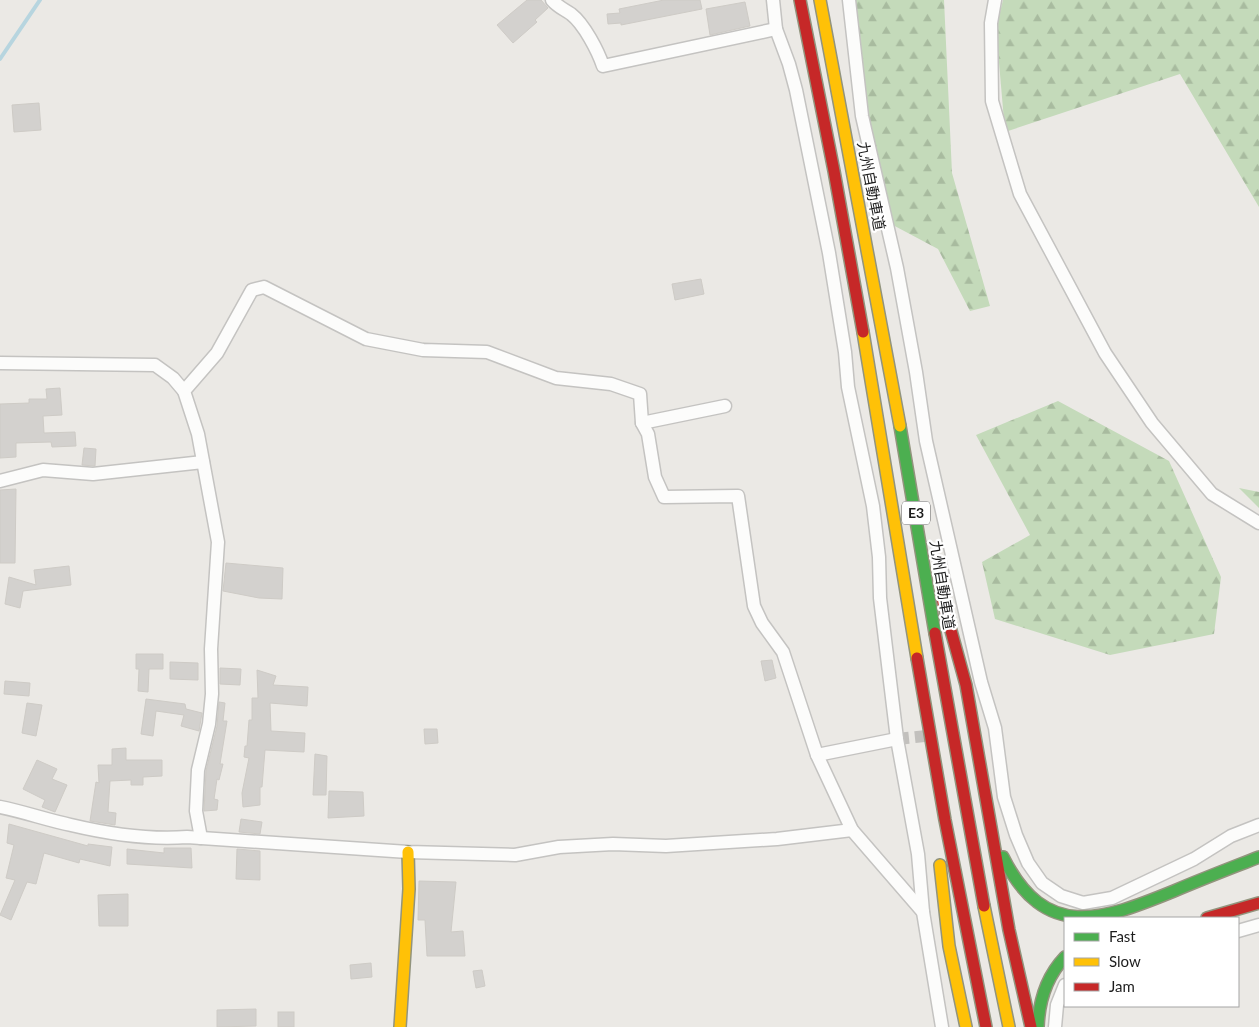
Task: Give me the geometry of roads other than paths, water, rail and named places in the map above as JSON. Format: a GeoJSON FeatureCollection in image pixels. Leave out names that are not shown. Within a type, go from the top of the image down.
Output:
{"type":"FeatureCollection","features":[{"type":"Feature","properties":{"kind":"main road","name":"E3"},"geometry":{"type":"LineString","coordinates":[[800,0],[839,194],[909,620],[968,944],[986,1027]]}},
{"type":"Feature","properties":{"kind":"main road","name":"九州自動車道"},"geometry":{"type":"LineString","coordinates":[[820,0],[910,481],[952,738],[988,933],[1009,1027]]}},
{"type":"Feature","properties":{"kind":"main road"},"geometry":{"type":"LineString","coordinates":[[910,481],[966,685],[986,788],[1009,930],[1031,1027]]}},
{"type":"Feature","properties":{"kind":"main road"},"geometry":{"type":"LineString","coordinates":[[909,620],[912,679],[936,832]]}},
{"type":"Feature","properties":{"kind":"main road"},"geometry":{"type":"LineString","coordinates":[[986,788],[1002,853],[1008,869],[1029,897],[1041,906],[1057,913],[1084,917]]}},
{"type":"Feature","properties":{"kind":"main road"},"geometry":{"type":"LineString","coordinates":[[400,1027],[409,889],[408,852]]}},
{"type":"Feature","properties":{"kind":"main road"},"geometry":{"type":"LineString","coordinates":[[938,852],[950,946],[966,1027]]}},
{"type":"Feature","properties":{"kind":"main road"},"geometry":{"type":"LineString","coordinates":[[1099,917],[1127,910],[1259,857]]}},
{"type":"Feature","properties":{"kind":"main road"},"geometry":{"type":"LineString","coordinates":[[1210,917],[1259,903]]}},
{"type":"Feature","properties":{"kind":"main road"},"geometry":{"type":"LineString","coordinates":[[1038,1027],[1038,1010],[1046,983],[1053,970],[1064,958]]}},
{"type":"Feature","properties":{"kind":"street"},"geometry":{"type":"LineString","coordinates":[[552,0],[560,9],[572,15],[597,50],[603,66],[776,29]]}},
{"type":"Feature","properties":{"kind":"street"},"geometry":{"type":"LineString","coordinates":[[772,0],[776,29],[796,90],[830,253],[844,344],[848,387],[873,506],[880,557],[880,598],[897,739],[918,854],[923,912],[942,1027]]}},
{"type":"Feature","properties":{"kind":"street"},"geometry":{"type":"LineString","coordinates":[[849,0],[862,116],[897,268],[916,372],[926,441],[981,682],[995,728],[1004,797],[1016,835],[1028,863],[1042,883],[1062,896],[1083,903],[1112,898],[1194,859],[1230,836],[1259,825]]}},
{"type":"Feature","properties":{"kind":"street"},"geometry":{"type":"LineString","coordinates":[[995,0],[991,22],[992,100],[1020,194],[1105,353],[1152,423],[1212,494],[1259,524]]}},
{"type":"Feature","properties":{"kind":"street"},"geometry":{"type":"LineString","coordinates":[[184,391],[217,353],[252,290],[264,287],[366,339],[423,350],[488,352],[556,378],[611,384],[640,394],[642,423],[648,434],[655,476],[664,497],[738,496],[754,606],[762,623],[783,652],[817,755],[852,830],[923,912]]}},
{"type":"Feature","properties":{"kind":"street"},"geometry":{"type":"LineString","coordinates":[[0,363],[155,365],[173,378],[184,391],[198,434],[218,542],[210,649],[212,694],[209,724],[198,770],[196,811],[201,838]]}},
{"type":"Feature","properties":{"kind":"street"},"geometry":{"type":"LineString","coordinates":[[642,423],[725,406]]}},
{"type":"Feature","properties":{"kind":"street"},"geometry":{"type":"LineString","coordinates":[[0,481],[43,470],[93,474],[203,462]]}},
{"type":"Feature","properties":{"kind":"street"},"geometry":{"type":"LineString","coordinates":[[817,755],[897,739]]}},
{"type":"Feature","properties":{"kind":"street"},"geometry":{"type":"LineString","coordinates":[[0,807],[114,833],[166,839],[201,838],[408,852],[515,855],[559,848],[613,844],[666,846],[777,839],[852,830]]}},
{"type":"Feature","properties":{"kind":"street"},"geometry":{"type":"LineString","coordinates":[[1239,931],[1259,925]]}},
{"type":"Feature","properties":{"kind":"street"},"geometry":{"type":"LineString","coordinates":[[1055,1027],[1057,1005],[1064,987]]}},
{"type":"Feature","properties":{"kind":"waterway"},"geometry":{"type":"LineString","coordinates":[[0,59],[40,0]]}},
{"type":"Feature","properties":{"kind":"tunnel"},"geometry":{"type":"LineString","coordinates":[[897,739],[935,735]]}}]}
